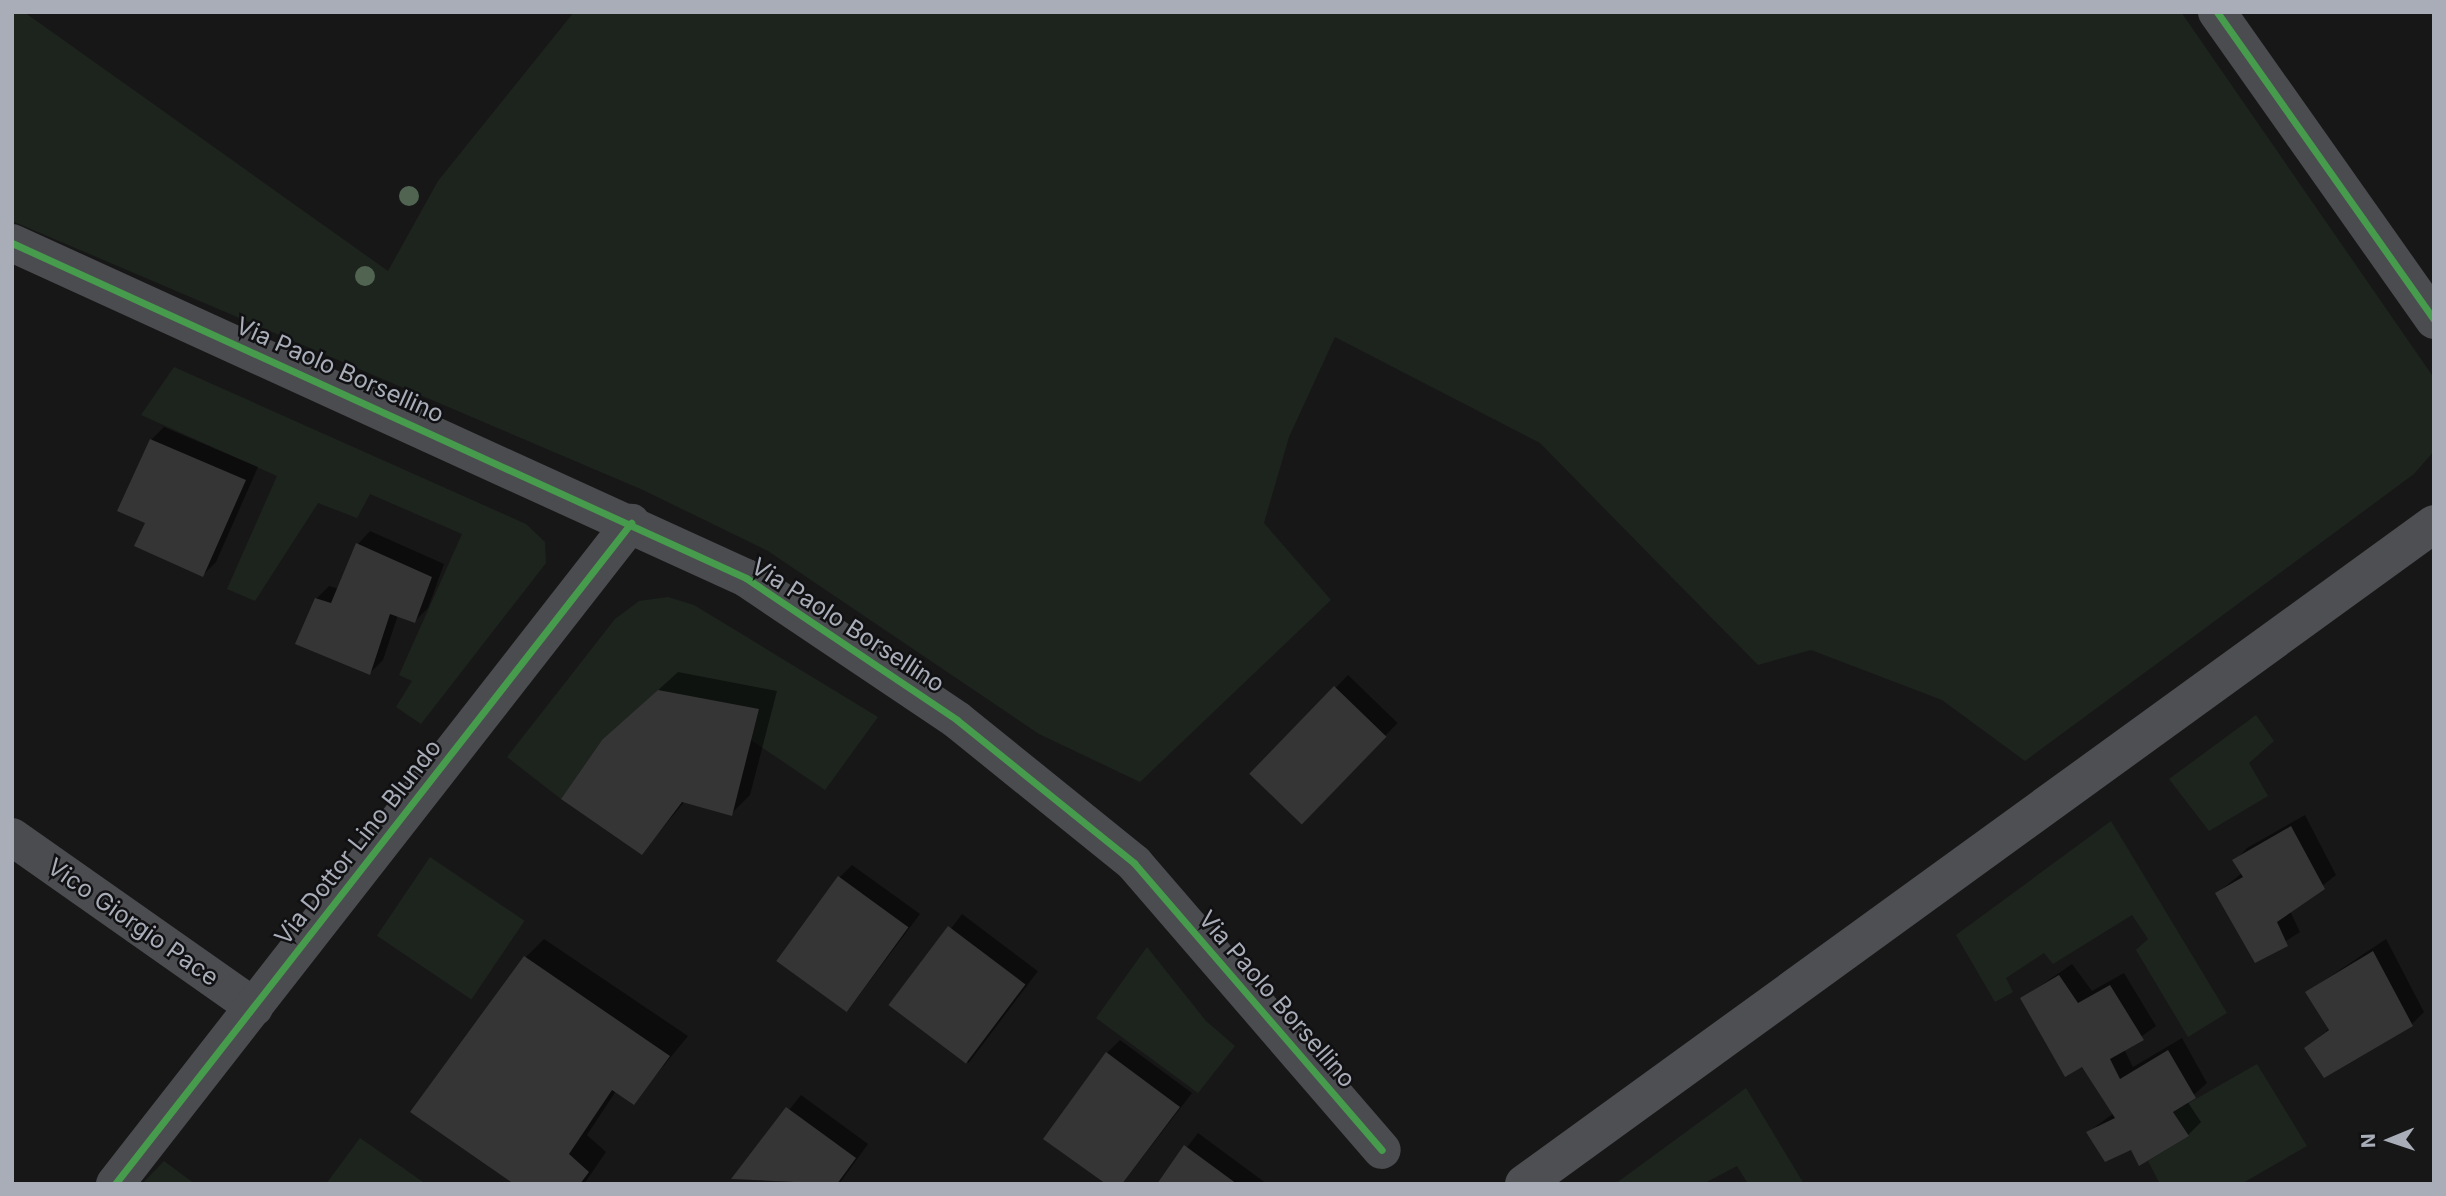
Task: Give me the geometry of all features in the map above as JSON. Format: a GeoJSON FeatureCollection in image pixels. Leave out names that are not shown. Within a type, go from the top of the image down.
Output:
{"type":"FeatureCollection","features":[{"type":"Feature","properties":{"kind":"main road"},"geometry":{"type":"LineString","coordinates":[[1524,1184],[2434,524]]}},
{"type":"Feature","properties":{"kind":"street"},"geometry":{"type":"LineString","coordinates":[[2217,12],[2434,320]]}},
{"type":"Feature","properties":{"kind":"street","name":"Via Paolo Borsellino"},"geometry":{"type":"LineString","coordinates":[[12,243],[631,523],[746,578],[898,680],[1134,863],[1382,1150]]}},
{"type":"Feature","properties":{"kind":"street","name":"Via Dottor Lino Blundo"},"geometry":{"type":"LineString","coordinates":[[115,1184],[631,523]]}},
{"type":"Feature","properties":{"kind":"street","name":"Vico Giorgio Pace"},"geometry":{"type":"LineString","coordinates":[[12,837],[254,1007]]}},
{"type":"Feature","properties":{"kind":"shaded area"},"geometry":{"type":"Polygon","coordinates":[[[12,12],[24,12],[388,271],[438,181],[574,12],[2181,12],[2434,378],[2434,451],[2414,474],[2025,761],[1942,700],[1811,650],[1758,665],[1540,443],[1335,337],[1289,437],[1264,523],[1331,600],[1140,782],[1039,734],[768,551],[643,490],[12,221],[12,12]]]}},
{"type":"Feature","properties":{"kind":"shaded area"},"geometry":{"type":"Polygon","coordinates":[[[174,367],[526,524],[545,542],[546,563],[421,724],[396,707],[412,681],[399,675],[462,534],[370,494],[357,518],[318,503],[255,601],[227,589],[277,476],[141,415],[174,367]]]}},
{"type":"Feature","properties":{"kind":"shaded area"},"geometry":{"type":"Polygon","coordinates":[[[668,597],[694,605],[878,717],[825,790],[751,740],[759,709],[602,740],[561,799],[507,757],[615,619],[639,601],[668,597]]]}},
{"type":"Feature","properties":{"kind":"shaded area"},"geometry":{"type":"Polygon","coordinates":[[[2256,715],[2274,741],[2249,763],[2268,796],[2209,831],[2169,779],[2256,715]]]}},
{"type":"Feature","properties":{"kind":"shaded area"},"geometry":{"type":"Polygon","coordinates":[[[2111,821],[2227,1013],[2188,1037],[2136,950],[2148,939],[2132,915],[2053,964],[2044,953],[2006,978],[2013,992],[1995,1002],[1956,935],[2111,821]]]}},
{"type":"Feature","properties":{"kind":"shaded area"},"geometry":{"type":"Polygon","coordinates":[[[430,857],[525,921],[471,1000],[377,936],[430,857]]]}},
{"type":"Feature","properties":{"kind":"shaded area"},"geometry":{"type":"Polygon","coordinates":[[[1147,947],[1206,1021],[1235,1046],[1198,1093],[1096,1018],[1147,947]]]}},
{"type":"Feature","properties":{"kind":"shaded area"},"geometry":{"type":"Polygon","coordinates":[[[2257,1064],[2307,1146],[2241,1184],[2160,1184],[2148,1161],[2189,1136],[2173,1112],[2257,1064]]]}},
{"type":"Feature","properties":{"kind":"shaded area"},"geometry":{"type":"Polygon","coordinates":[[[1746,1088],[1804,1184],[1748,1184],[1737,1166],[1703,1184],[1615,1184],[1746,1088]]]}},
{"type":"Feature","properties":{"kind":"shaded area"},"geometry":{"type":"Polygon","coordinates":[[[360,1138],[426,1184],[326,1184],[360,1138]]]}},
{"type":"Feature","properties":{"kind":"shaded area"},"geometry":{"type":"Polygon","coordinates":[[[164,1161],[195,1184],[142,1184],[164,1161]]]}},
{"type":"Feature","properties":{"kind":"building"},"geometry":{"type":"Polygon","coordinates":[[[150,439],[246,480],[203,577],[134,546],[145,523],[117,511],[150,439]]]}},
{"type":"Feature","properties":{"kind":"building"},"geometry":{"type":"Polygon","coordinates":[[[356,543],[432,577],[415,623],[390,614],[370,675],[295,644],[315,598],[331,603],[356,543]]]}},
{"type":"Feature","properties":{"kind":"building"},"geometry":{"type":"Polygon","coordinates":[[[1334,686],[1387,737],[1302,824],[1249,774],[1334,686]]]}},
{"type":"Feature","properties":{"kind":"building"},"geometry":{"type":"Polygon","coordinates":[[[658,690],[759,709],[732,816],[682,802],[642,855],[561,799],[602,740],[658,690]]]}},
{"type":"Feature","properties":{"kind":"building"},"geometry":{"type":"Polygon","coordinates":[[[2291,826],[2325,889],[2277,922],[2288,946],[2255,963],[2215,893],[2243,877],[2232,860],[2291,826]]]}},
{"type":"Feature","properties":{"kind":"building"},"geometry":{"type":"Polygon","coordinates":[[[838,876],[908,927],[847,1012],[776,961],[838,876]]]}},
{"type":"Feature","properties":{"kind":"building"},"geometry":{"type":"Polygon","coordinates":[[[948,926],[1025,984],[966,1063],[888,1005],[948,926]]]}},
{"type":"Feature","properties":{"kind":"building"},"geometry":{"type":"Polygon","coordinates":[[[2373,951],[2413,1026],[2324,1078],[2304,1048],[2329,1030],[2305,992],[2373,951]]]}},
{"type":"Feature","properties":{"kind":"building"},"geometry":{"type":"Polygon","coordinates":[[[524,956],[670,1056],[634,1105],[612,1090],[569,1154],[589,1172],[580,1184],[514,1184],[410,1112],[524,956]]]}},
{"type":"Feature","properties":{"kind":"building"},"geometry":{"type":"Polygon","coordinates":[[[2059,975],[2078,1003],[2110,985],[2144,1040],[2110,1059],[2120,1079],[2168,1050],[2196,1098],[2173,1112],[2189,1136],[2139,1166],[2131,1150],[2105,1162],[2086,1132],[2115,1118],[2082,1067],[2065,1077],[2020,998],[2059,975]]]}},
{"type":"Feature","properties":{"kind":"building"},"geometry":{"type":"Polygon","coordinates":[[[1106,1052],[1180,1107],[1122,1184],[1106,1184],[1043,1139],[1106,1052]]]}},
{"type":"Feature","properties":{"kind":"building"},"geometry":{"type":"Polygon","coordinates":[[[786,1107],[856,1158],[837,1184],[731,1179],[786,1107]]]}},
{"type":"Feature","properties":{"kind":"building"},"geometry":{"type":"Polygon","coordinates":[[[1184,1145],[1237,1184],[1157,1184],[1184,1145]]]}},
{"type":"Feature","properties":{"kind":"cycle path"},"geometry":{"type":"LineString","coordinates":[[2217,12],[2434,320]]}},
{"type":"Feature","properties":{"kind":"cycle path"},"geometry":{"type":"LineString","coordinates":[[12,243],[746,578],[957,720],[1134,863],[1382,1150]]}},
{"type":"Feature","properties":{"kind":"cycle path"},"geometry":{"type":"LineString","coordinates":[[115,1184],[631,523]]}}]}
